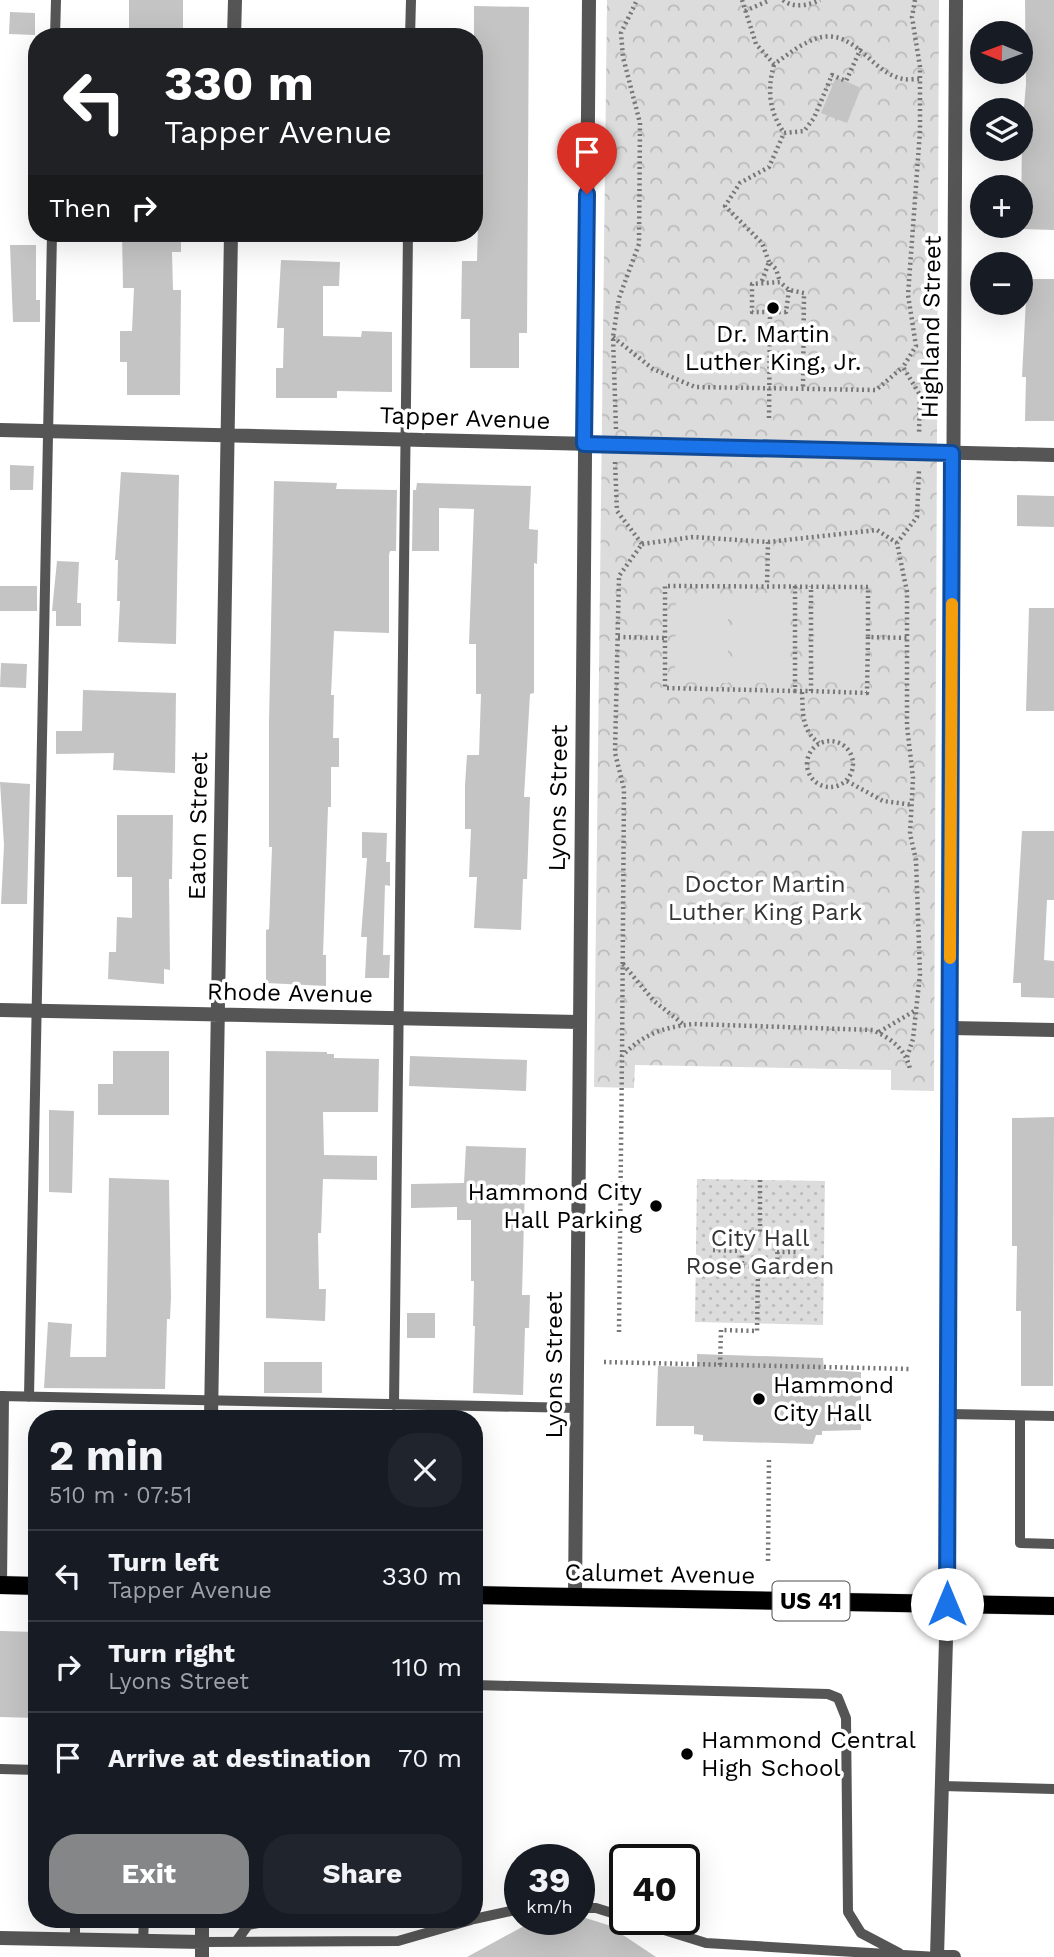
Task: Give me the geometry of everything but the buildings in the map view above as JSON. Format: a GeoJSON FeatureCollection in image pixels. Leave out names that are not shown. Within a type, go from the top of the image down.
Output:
{"type":"FeatureCollection","features":[{"type":"Feature","properties":{"kind":"main road"},"geometry":{"type":"LineString","coordinates":[[1,1585],[28,1586]]}},
{"type":"Feature","properties":{"kind":"main road","name":"Calumet Avenue"},"geometry":{"type":"LineString","coordinates":[[483,1595],[1054,1606]]}},
{"type":"Feature","properties":{"kind":"street"},"geometry":{"type":"LineString","coordinates":[[234,28],[235,0]]}},
{"type":"Feature","properties":{"kind":"street","name":"Lyons Street"},"geometry":{"type":"LineString","coordinates":[[575,1597],[589,0]]}},
{"type":"Feature","properties":{"kind":"street","name":"Highland Street"},"geometry":{"type":"LineString","coordinates":[[937,1957],[947,1604],[956,0]]}},
{"type":"Feature","properties":{"kind":"street","name":"Eaton Street"},"geometry":{"type":"LineString","coordinates":[[212,1410],[231,242]]}},
{"type":"Feature","properties":{"kind":"street","name":"Tapper Avenue"},"geometry":{"type":"LineString","coordinates":[[0,430],[1054,455]]}},
{"type":"Feature","properties":{"kind":"street","name":"Rhode Avenue"},"geometry":{"type":"LineString","coordinates":[[0,1010],[578,1022]]}},
{"type":"Feature","properties":{"kind":"street"},"geometry":{"type":"LineString","coordinates":[[950,1028],[1054,1030]]}},
{"type":"Feature","properties":{"kind":"street"},"geometry":{"type":"LineString","coordinates":[[202,1928],[202,1957]]}},
{"type":"Feature","properties":{"kind":"street"},"geometry":{"type":"LineString","coordinates":[[0,1938],[202,1942]]}},
{"type":"Feature","properties":{"kind":"street"},"geometry":{"type":"LineString","coordinates":[[937,1957],[954,1957]]}},
{"type":"Feature","properties":{"kind":"lane"},"geometry":{"type":"LineString","coordinates":[[55,28],[56,0]]}},
{"type":"Feature","properties":{"kind":"lane"},"geometry":{"type":"LineString","coordinates":[[410,28],[411,0]]}},
{"type":"Feature","properties":{"kind":"lane"},"geometry":{"type":"LineString","coordinates":[[29,1397],[52,242]]}},
{"type":"Feature","properties":{"kind":"lane"},"geometry":{"type":"LineString","coordinates":[[394,1405],[401,1018],[408,242]]}},
{"type":"Feature","properties":{"kind":"lane"},"geometry":{"type":"LineString","coordinates":[[1,1585],[2,1396],[576,1408]]}},
{"type":"Feature","properties":{"kind":"lane"},"geometry":{"type":"LineString","coordinates":[[948,1414],[1054,1416]]}},
{"type":"Feature","properties":{"kind":"lane"},"geometry":{"type":"LineString","coordinates":[[1020,1416],[1020,1543],[1054,1544]]}},
{"type":"Feature","properties":{"kind":"lane"},"geometry":{"type":"LineString","coordinates":[[483,1685],[828,1694],[838,1698],[846,1718],[848,1912],[861,1933],[899,1953]]}},
{"type":"Feature","properties":{"kind":"lane"},"geometry":{"type":"LineString","coordinates":[[0,1769],[28,1770]]}},
{"type":"Feature","properties":{"kind":"lane"},"geometry":{"type":"LineString","coordinates":[[942,1786],[1054,1789]]}},
{"type":"Feature","properties":{"kind":"lane"},"geometry":{"type":"LineString","coordinates":[[483,1917],[504,1912]]}},
{"type":"Feature","properties":{"kind":"lane"},"geometry":{"type":"LineString","coordinates":[[75,1928],[75,1939]]}},
{"type":"Feature","properties":{"kind":"lane"},"geometry":{"type":"LineString","coordinates":[[143,1941],[144,1928]]}},
{"type":"Feature","properties":{"kind":"lane"},"geometry":{"type":"LineString","coordinates":[[238,1939],[246,1928]]}},
{"type":"Feature","properties":{"kind":"lane"},"geometry":{"type":"LineString","coordinates":[[202,1942],[238,1939],[248,1944],[398,1941],[442,1928]]}},
{"type":"Feature","properties":{"kind":"lane"},"geometry":{"type":"LineString","coordinates":[[680,1935],[706,1943],[937,1957]]}},
{"type":"Feature","properties":{"kind":"path"},"geometry":{"type":"LineString","coordinates":[[617,429],[613,337],[619,298],[639,244],[640,123],[623,57],[621,33],[637,0]]}},
{"type":"Feature","properties":{"kind":"path"},"geometry":{"type":"LineString","coordinates":[[742,0],[756,44],[774,64]]}},
{"type":"Feature","properties":{"kind":"path"},"geometry":{"type":"LineString","coordinates":[[745,11],[770,0]]}},
{"type":"Feature","properties":{"kind":"path"},"geometry":{"type":"LineString","coordinates":[[783,0],[787,4],[805,5],[820,0]]}},
{"type":"Feature","properties":{"kind":"path"},"geometry":{"type":"LineString","coordinates":[[613,337],[653,369],[695,387],[876,390],[903,367],[916,346],[908,295],[920,131],[920,79],[912,17],[915,0]]}},
{"type":"Feature","properties":{"kind":"path"},"geometry":{"type":"LineString","coordinates":[[784,133],[773,117],[769,83],[774,64],[809,41],[837,37],[860,48],[876,64],[902,79],[920,79]]}},
{"type":"Feature","properties":{"kind":"path"},"geometry":{"type":"LineString","coordinates":[[784,133],[804,131],[814,118],[832,75],[846,81],[860,48]]}},
{"type":"Feature","properties":{"kind":"path"},"geometry":{"type":"LineString","coordinates":[[784,133],[769,167],[740,183],[725,206],[762,243],[780,282],[789,290],[804,293],[803,389]]}},
{"type":"Feature","properties":{"kind":"path"},"geometry":{"type":"LineString","coordinates":[[762,281],[769,262]]}},
{"type":"Feature","properties":{"kind":"path"},"geometry":{"type":"LineString","coordinates":[[780,282],[762,281],[752,284],[752,312],[786,312],[789,290]]}},
{"type":"Feature","properties":{"kind":"path"},"geometry":{"type":"LineString","coordinates":[[769,418],[770,314]]}},
{"type":"Feature","properties":{"kind":"path"},"geometry":{"type":"LineString","coordinates":[[903,367],[920,395],[919,434]]}},
{"type":"Feature","properties":{"kind":"path"},"geometry":{"type":"LineString","coordinates":[[615,461],[617,511],[642,544]]}},
{"type":"Feature","properties":{"kind":"path"},"geometry":{"type":"LineString","coordinates":[[897,543],[917,517],[919,465]]}},
{"type":"Feature","properties":{"kind":"path"},"geometry":{"type":"LineString","coordinates":[[619,1332],[624,789],[615,753],[619,576],[642,544],[693,537],[768,542],[877,530],[897,543],[907,592],[907,726],[913,805],[910,834],[916,860],[920,974],[913,1039],[907,1057]]}},
{"type":"Feature","properties":{"kind":"path"},"geometry":{"type":"LineString","coordinates":[[767,585],[768,542]]}},
{"type":"Feature","properties":{"kind":"path"},"geometry":{"type":"LineString","coordinates":[[767,585],[868,587],[867,693],[665,688],[665,586],[767,585]]}},
{"type":"Feature","properties":{"kind":"path"},"geometry":{"type":"LineString","coordinates":[[795,586],[795,691]]}},
{"type":"Feature","properties":{"kind":"path"},"geometry":{"type":"LineString","coordinates":[[811,586],[811,691]]}},
{"type":"Feature","properties":{"kind":"path"},"geometry":{"type":"LineString","coordinates":[[618,637],[665,638]]}},
{"type":"Feature","properties":{"kind":"path"},"geometry":{"type":"LineString","coordinates":[[867,637],[909,638]]}},
{"type":"Feature","properties":{"kind":"path"},"geometry":{"type":"LineString","coordinates":[[802,692],[803,724],[811,737],[819,743]]}},
{"type":"Feature","properties":{"kind":"path"},"geometry":{"type":"LineString","coordinates":[[834,741],[847,747],[854,760],[847,781],[833,788],[817,784],[811,778],[807,762],[819,743],[834,741]]}},
{"type":"Feature","properties":{"kind":"path"},"geometry":{"type":"LineString","coordinates":[[847,781],[883,801],[913,805]]}},
{"type":"Feature","properties":{"kind":"path"},"geometry":{"type":"LineString","coordinates":[[623,963],[654,1001],[684,1025]]}},
{"type":"Feature","properties":{"kind":"path"},"geometry":{"type":"LineString","coordinates":[[878,1032],[916,1010]]}},
{"type":"Feature","properties":{"kind":"path"},"geometry":{"type":"LineString","coordinates":[[622,1056],[644,1036],[684,1025],[878,1032],[892,1039],[907,1057],[910,1069]]}},
{"type":"Feature","properties":{"kind":"path"},"geometry":{"type":"LineString","coordinates":[[760,1180],[760,1232]]}},
{"type":"Feature","properties":{"kind":"path"},"geometry":{"type":"LineString","coordinates":[[742,1232],[778,1233],[777,1268],[742,1266],[742,1251],[742,1232]]}},
{"type":"Feature","properties":{"kind":"path"},"geometry":{"type":"LineString","coordinates":[[713,1250],[742,1251]]}},
{"type":"Feature","properties":{"kind":"path"},"geometry":{"type":"LineString","coordinates":[[777,1252],[799,1252]]}},
{"type":"Feature","properties":{"kind":"path"},"geometry":{"type":"LineString","coordinates":[[720,1365],[721,1330],[757,1331],[758,1266]]}},
{"type":"Feature","properties":{"kind":"path"},"geometry":{"type":"LineString","coordinates":[[604,1362],[909,1369]]}},
{"type":"Feature","properties":{"kind":"path"},"geometry":{"type":"LineString","coordinates":[[768,1561],[769,1459]]}},
{"type":"Feature","properties":{"kind":"green space","name":"Doctor Martin Luther King Park"},"geometry":{"type":"Polygon","coordinates":[[[607,0],[939,0],[934,1091],[891,1090],[891,1070],[635,1065],[634,1088],[594,1087],[607,0]]]}},
{"type":"Feature","properties":{"kind":"green space"},"geometry":{"type":"Polygon","coordinates":[[[676,593],[728,594],[728,683],[675,682],[676,593]]]}},
{"type":"Feature","properties":{"kind":"green space"},"geometry":{"type":"Polygon","coordinates":[[[737,593],[791,593],[789,684],[737,682],[737,593]]]}},
{"type":"Feature","properties":{"kind":"green space"},"geometry":{"type":"Polygon","coordinates":[[[815,593],[867,594],[866,683],[814,682],[815,593]]]}},
{"type":"Feature","properties":{"kind":"green space","name":"City Hall Rose Garden"},"geometry":{"type":"Polygon","coordinates":[[[697,1179],[825,1181],[823,1325],[695,1322],[697,1179]]]}},
{"type":"Feature","properties":{"kind":"slow traffic"},"geometry":{"type":"LineString","coordinates":[[950,958],[952,604]]}},
{"type":"Feature","properties":{"kind":"place","name":"Dr. Martin Luther King, Jr."},"geometry":{"type":"Point","coordinates":[773,308]}},
{"type":"Feature","properties":{"kind":"place","name":"Hammond City Hall Parking"},"geometry":{"type":"Point","coordinates":[656,1206]}},
{"type":"Feature","properties":{"kind":"place","name":"Hammond City Hall"},"geometry":{"type":"Point","coordinates":[759,1399]}},
{"type":"Feature","properties":{"kind":"place","name":"Hammond Central High School"},"geometry":{"type":"Point","coordinates":[687,1754]}},
{"type":"Feature","properties":{"kind":"route"},"geometry":{"type":"LineString","coordinates":[[587,194],[584,444],[952,453],[947,1604]]}}]}
